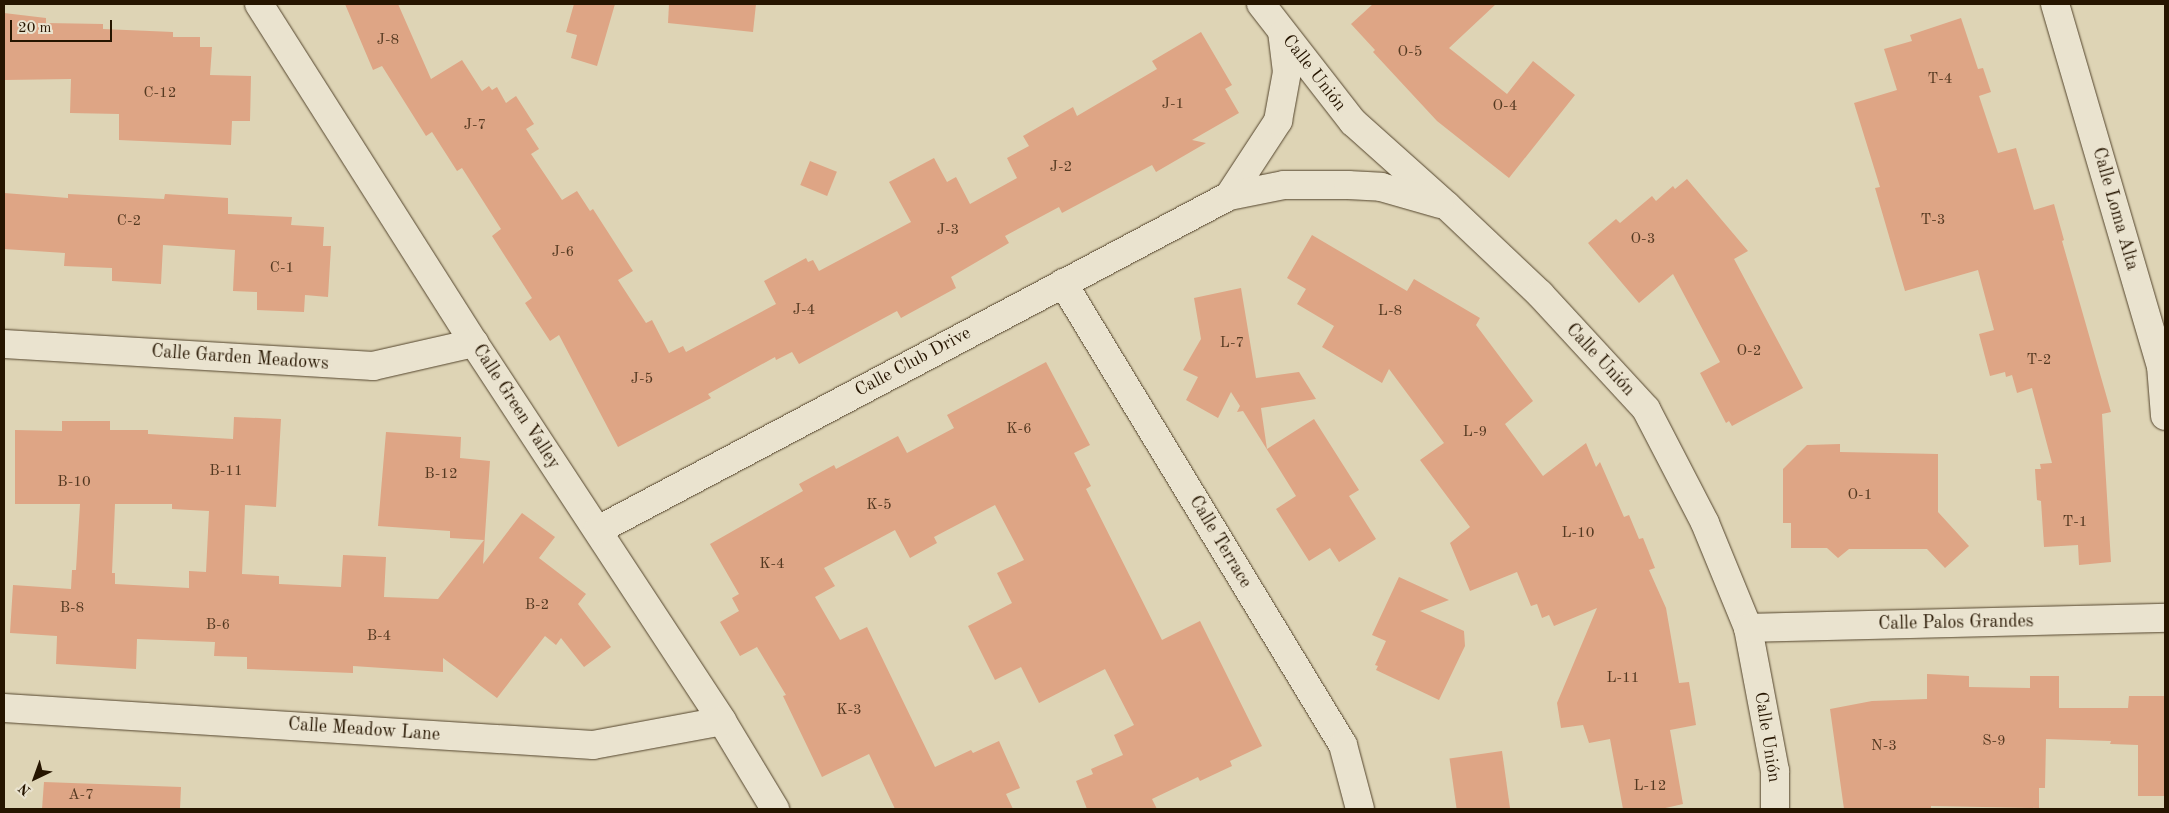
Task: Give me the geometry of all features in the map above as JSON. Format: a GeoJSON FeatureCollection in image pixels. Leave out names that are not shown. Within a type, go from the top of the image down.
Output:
{"type":"FeatureCollection","features":[{"type":"Feature","properties":{"kind":"street","name":"Calle Green Valley"},"geometry":{"type":"LineString","coordinates":[[258,4],[474,343],[722,722],[775,809]]}},
{"type":"Feature","properties":{"kind":"street","name":"Calle Unión"},"geometry":{"type":"LineString","coordinates":[[1260,4],[1353,122],[1447,206],[1540,294],[1646,410],[1705,523],[1748,628],[1775,771],[1775,809]]}},
{"type":"Feature","properties":{"kind":"street","name":"Calle Loma Alta"},"geometry":{"type":"LineString","coordinates":[[2055,4],[2161,366],[2165,416]]}},
{"type":"Feature","properties":{"kind":"street","name":"Calle Club Drive"},"geometry":{"type":"LineString","coordinates":[[1229,196],[1278,122],[1287,72],[1282,32]]}},
{"type":"Feature","properties":{"kind":"street","name":"Calle Club Drive"},"geometry":{"type":"LineString","coordinates":[[598,530],[1229,196],[1284,185],[1348,185],[1382,187],[1447,206]]}},
{"type":"Feature","properties":{"kind":"street","name":"Calle Terrace"},"geometry":{"type":"LineString","coordinates":[[1062,283],[1343,745],[1360,809]]}},
{"type":"Feature","properties":{"kind":"street","name":"Calle Garden Meadows"},"geometry":{"type":"LineString","coordinates":[[4,344],[373,366],[474,343]]}},
{"type":"Feature","properties":{"kind":"street","name":"Calle Palos Grandes"},"geometry":{"type":"LineString","coordinates":[[1748,628],[2165,618]]}},
{"type":"Feature","properties":{"kind":"street","name":"Calle Meadow Lane"},"geometry":{"type":"LineString","coordinates":[[4,708],[593,744],[722,722]]}},
{"type":"Feature","properties":{"kind":"building"},"geometry":{"type":"Polygon","coordinates":[[[345,4],[398,4],[431,79],[462,60],[482,91],[489,86],[492,90],[497,87],[506,103],[516,96],[534,124],[526,129],[539,149],[531,154],[562,200],[577,191],[590,211],[593,209],[633,271],[618,280],[646,323],[652,320],[669,353],[683,346],[686,352],[776,304],[764,281],[806,258],[808,262],[813,260],[819,271],[911,222],[889,182],[934,158],[947,182],[956,177],[970,204],[1017,178],[1007,158],[1029,146],[1023,136],[1073,107],[1077,116],[1157,69],[1152,61],[1201,32],[1232,85],[1225,89],[1239,113],[1192,140],[1206,143],[1156,172],[1152,165],[1062,213],[1059,207],[1005,236],[1009,243],[951,277],[956,288],[901,318],[897,311],[799,364],[792,352],[776,360],[775,357],[708,394],[711,398],[618,447],[559,335],[550,341],[525,303],[532,298],[492,236],[501,229],[462,168],[457,171],[432,132],[426,136],[382,66],[373,70],[345,4]]]}},
{"type":"Feature","properties":{"kind":"building"},"geometry":{"type":"Polygon","coordinates":[[[574,4],[615,4],[597,66],[571,58],[577,35],[566,32],[574,4]]]}},
{"type":"Feature","properties":{"kind":"building"},"geometry":{"type":"Polygon","coordinates":[[[669,4],[756,4],[753,32],[668,23],[669,4]]]}},
{"type":"Feature","properties":{"kind":"building"},"geometry":{"type":"Polygon","coordinates":[[[1373,4],[1496,4],[1449,48],[1507,94],[1533,61],[1575,95],[1509,178],[1437,121],[1373,52],[1375,50],[1351,24],[1373,4]]]}},
{"type":"Feature","properties":{"kind":"building"},"geometry":{"type":"Polygon","coordinates":[[[4,13],[46,18],[46,23],[103,24],[103,29],[173,32],[173,37],[200,37],[200,47],[212,47],[210,75],[251,76],[250,121],[232,121],[231,145],[119,140],[119,114],[70,113],[71,79],[4,80],[4,13]]]}},
{"type":"Feature","properties":{"kind":"building"},"geometry":{"type":"Polygon","coordinates":[[[1961,18],[1978,69],[1983,68],[1991,92],[1979,96],[1998,153],[2016,148],[2034,210],[2054,204],[2064,240],[2062,241],[2111,412],[2102,414],[2111,562],[2079,565],[2078,545],[2044,547],[2041,501],[2037,500],[2035,469],[2041,469],[2040,464],[2052,463],[2032,388],[2017,393],[2012,375],[2006,377],[2005,372],[1990,376],[1979,334],[1994,330],[1978,270],[1905,291],[1875,188],[1880,187],[1854,103],[1897,90],[1884,49],[1912,41],[1910,35],[1961,18]]]}},
{"type":"Feature","properties":{"kind":"building"},"geometry":{"type":"Polygon","coordinates":[[[810,161],[837,172],[827,196],[800,185],[810,161]]]}},
{"type":"Feature","properties":{"kind":"building"},"geometry":{"type":"Polygon","coordinates":[[[1687,179],[1748,251],[1734,259],[1803,388],[1732,426],[1729,421],[1726,423],[1700,373],[1720,362],[1673,274],[1639,303],[1588,243],[1616,219],[1620,223],[1652,196],[1656,201],[1673,186],[1675,189],[1687,179]]]}},
{"type":"Feature","properties":{"kind":"building"},"geometry":{"type":"Polygon","coordinates":[[[4,193],[68,198],[68,194],[164,199],[165,194],[228,198],[228,214],[292,217],[291,225],[324,227],[323,246],[331,246],[328,297],[305,295],[304,312],[257,310],[257,292],[233,291],[235,250],[163,245],[161,284],[112,281],[112,268],[64,266],[65,253],[4,249],[4,193]]]}},
{"type":"Feature","properties":{"kind":"building"},"geometry":{"type":"Polygon","coordinates":[[[1312,235],[1407,291],[1414,279],[1480,318],[1476,325],[1533,401],[1505,424],[1543,476],[1586,443],[1596,467],[1600,462],[1624,517],[1629,515],[1639,539],[1643,538],[1655,568],[1649,570],[1666,608],[1679,683],[1689,682],[1696,725],[1670,730],[1683,804],[1661,809],[1623,809],[1610,739],[1589,743],[1583,725],[1561,728],[1557,703],[1597,608],[1554,626],[1549,615],[1542,618],[1537,604],[1531,606],[1517,572],[1470,591],[1450,543],[1470,527],[1420,460],[1444,443],[1389,369],[1382,383],[1322,347],[1334,326],[1297,304],[1306,289],[1287,278],[1312,235]]]}},
{"type":"Feature","properties":{"kind":"building"},"geometry":{"type":"Polygon","coordinates":[[[1241,288],[1256,378],[1299,372],[1316,399],[1261,408],[1267,449],[1314,419],[1359,490],[1349,496],[1376,539],[1339,562],[1330,548],[1309,561],[1276,509],[1296,496],[1243,411],[1237,412],[1240,406],[1231,392],[1218,418],[1186,400],[1198,377],[1183,370],[1201,339],[1194,298],[1241,288]]]}},
{"type":"Feature","properties":{"kind":"building"},"geometry":{"type":"Polygon","coordinates":[[[1046,362],[1090,445],[1074,453],[1091,486],[1086,489],[1162,640],[1200,621],[1262,746],[1230,761],[1232,766],[1200,781],[1198,777],[1152,799],[1157,809],[1087,809],[1076,781],[1093,774],[1091,769],[1123,755],[1114,735],[1134,725],[1105,669],[1039,703],[1021,667],[995,680],[968,626],[1012,603],[997,573],[1024,560],[995,505],[934,537],[937,543],[910,558],[895,530],[824,568],[835,586],[815,597],[840,640],[867,627],[935,767],[971,750],[973,753],[999,741],[1020,788],[1006,794],[1013,809],[895,809],[869,754],[822,777],[783,696],[786,695],[757,647],[740,656],[720,622],[739,611],[732,598],[739,594],[710,544],[803,491],[799,484],[834,465],[836,469],[898,436],[907,453],[954,428],[947,415],[1046,362]]]}},
{"type":"Feature","properties":{"kind":"building"},"geometry":{"type":"Polygon","coordinates":[[[234,417],[281,419],[276,507],[245,505],[242,574],[279,576],[279,584],[341,587],[343,555],[386,557],[384,597],[438,599],[484,540],[450,538],[450,531],[378,526],[386,432],[461,437],[460,458],[490,461],[483,564],[522,513],[555,537],[539,558],[586,594],[578,604],[611,647],[584,667],[561,638],[556,645],[545,636],[497,698],[443,658],[443,672],[353,666],[353,673],[247,669],[247,657],[214,656],[215,642],[137,639],[136,669],[56,664],[57,636],[10,633],[13,585],[71,589],[72,570],[76,570],[80,504],[15,504],[15,430],[62,431],[62,421],[110,421],[110,430],[148,430],[148,434],[233,439],[234,417]],[[115,504],[112,573],[115,573],[115,584],[189,588],[189,571],[206,572],[209,511],[172,509],[172,504],[115,504]]]}},
{"type":"Feature","properties":{"kind":"building"},"geometry":{"type":"Polygon","coordinates":[[[1840,444],[1840,452],[1938,454],[1938,512],[1969,546],[1945,568],[1927,549],[1849,549],[1838,558],[1827,548],[1791,548],[1791,523],[1783,523],[1783,469],[1807,445],[1840,444]]]}},
{"type":"Feature","properties":{"kind":"building"},"geometry":{"type":"Polygon","coordinates":[[[1399,577],[1449,600],[1420,611],[1464,631],[1465,646],[1439,700],[1376,670],[1378,666],[1375,665],[1386,641],[1372,635],[1399,577]]]}},
{"type":"Feature","properties":{"kind":"building"},"geometry":{"type":"Polygon","coordinates":[[[1927,674],[1969,676],[1969,687],[2030,688],[2030,676],[2059,676],[2059,708],[2128,708],[2129,696],[2165,696],[2165,796],[2138,796],[2138,745],[2110,744],[2111,741],[2046,739],[2045,788],[2039,788],[2039,808],[1931,806],[1931,809],[1844,809],[1830,709],[1872,701],[1927,699],[1927,674]]]}},
{"type":"Feature","properties":{"kind":"building"},"geometry":{"type":"Polygon","coordinates":[[[1502,751],[1510,809],[1457,809],[1450,758],[1502,751]]]}},
{"type":"Feature","properties":{"kind":"building"},"geometry":{"type":"Polygon","coordinates":[[[44,782],[181,787],[180,809],[42,809],[44,782]]]}}]}
